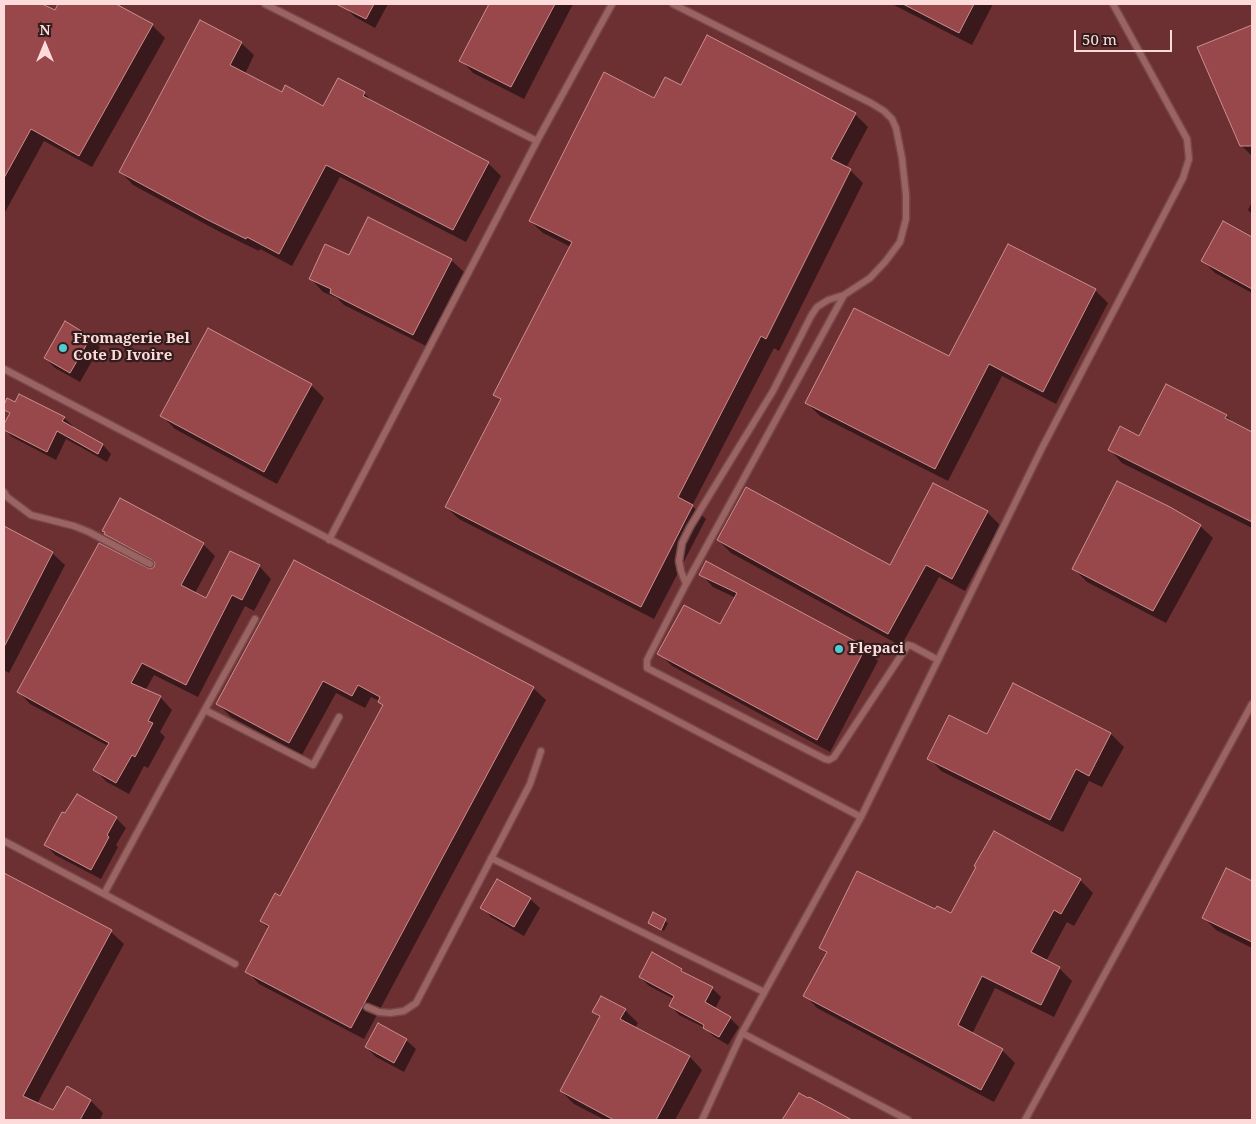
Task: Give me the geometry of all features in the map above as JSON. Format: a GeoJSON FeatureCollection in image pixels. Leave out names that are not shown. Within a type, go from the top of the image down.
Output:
{"type":"FeatureCollection","features":[{"type":"Feature","properties":{"kind":"lane"},"geometry":{"type":"LineString","coordinates":[[265,4],[537,141]]}},
{"type":"Feature","properties":{"kind":"lane"},"geometry":{"type":"LineString","coordinates":[[329,540],[537,141],[612,4]]}},
{"type":"Feature","properties":{"kind":"lane"},"geometry":{"type":"LineString","coordinates":[[673,4],[884,111],[892,119],[896,128],[906,196],[906,219],[900,242],[870,278],[844,295],[828,300],[817,307],[773,391],[690,527],[682,543],[679,561],[686,584]]}},
{"type":"Feature","properties":{"kind":"lane"},"geometry":{"type":"LineString","coordinates":[[702,1120],[742,1032],[862,817],[1042,448],[1183,178],[1189,158],[1187,139],[1113,4]]}},
{"type":"Feature","properties":{"kind":"lane"},"geometry":{"type":"LineString","coordinates":[[844,295],[686,584],[647,660],[647,668],[829,760],[834,758],[908,646],[912,646],[938,660]]}},
{"type":"Feature","properties":{"kind":"lane"},"geometry":{"type":"LineString","coordinates":[[4,369],[862,817]]}},
{"type":"Feature","properties":{"kind":"lane"},"geometry":{"type":"LineString","coordinates":[[4,492],[7,497],[30,515],[74,526],[89,532],[150,564]]}},
{"type":"Feature","properties":{"kind":"lane"},"geometry":{"type":"LineString","coordinates":[[104,894],[255,619]]}},
{"type":"Feature","properties":{"kind":"lane"},"geometry":{"type":"LineString","coordinates":[[1025,1120],[1252,704]]}},
{"type":"Feature","properties":{"kind":"lane"},"geometry":{"type":"LineString","coordinates":[[205,710],[313,765],[340,717]]}},
{"type":"Feature","properties":{"kind":"lane"},"geometry":{"type":"LineString","coordinates":[[367,1007],[379,1012],[390,1013],[404,1011],[416,1003],[530,784],[541,751]]}},
{"type":"Feature","properties":{"kind":"lane"},"geometry":{"type":"LineString","coordinates":[[4,841],[235,964]]}},
{"type":"Feature","properties":{"kind":"lane"},"geometry":{"type":"LineString","coordinates":[[491,858],[764,992]]}},
{"type":"Feature","properties":{"kind":"lane"},"geometry":{"type":"LineString","coordinates":[[742,1032],[908,1120]]}},
{"type":"Feature","properties":{"kind":"shaded area"},"geometry":{"type":"Polygon","coordinates":[[[4,4],[1252,4],[1252,1120],[4,1120],[4,4]]]}},
{"type":"Feature","properties":{"kind":"building"},"geometry":{"type":"Polygon","coordinates":[[[4,4],[42,4],[55,10],[58,4],[116,4],[153,24],[79,156],[31,129],[4,178],[4,4]]]}},
{"type":"Feature","properties":{"kind":"building"},"geometry":{"type":"Polygon","coordinates":[[[336,4],[374,4],[366,19],[336,4]]]}},
{"type":"Feature","properties":{"kind":"building"},"geometry":{"type":"Polygon","coordinates":[[[489,4],[555,4],[511,87],[459,61],[489,4]]]}},
{"type":"Feature","properties":{"kind":"building"},"geometry":{"type":"Polygon","coordinates":[[[903,4],[974,4],[959,33],[903,4]]]}},
{"type":"Feature","properties":{"kind":"building"},"geometry":{"type":"Polygon","coordinates":[[[200,20],[242,42],[230,65],[282,92],[285,85],[323,106],[338,78],[365,92],[363,96],[489,162],[453,230],[326,165],[279,254],[206,219],[119,172],[200,20]]]}},
{"type":"Feature","properties":{"kind":"building"},"geometry":{"type":"Polygon","coordinates":[[[1252,25],[1252,146],[1240,146],[1197,47],[1252,25]]]}},
{"type":"Feature","properties":{"kind":"building"},"geometry":{"type":"Polygon","coordinates":[[[707,35],[856,113],[831,159],[851,169],[766,339],[761,336],[678,497],[693,505],[641,607],[445,507],[501,399],[493,395],[572,242],[529,221],[604,72],[654,98],[665,77],[681,85],[707,35]]]}},
{"type":"Feature","properties":{"kind":"building"},"geometry":{"type":"Polygon","coordinates":[[[368,217],[452,259],[413,335],[330,293],[331,289],[309,279],[325,244],[349,255],[368,217]]]}},
{"type":"Feature","properties":{"kind":"building"},"geometry":{"type":"Polygon","coordinates":[[[1223,221],[1252,237],[1252,289],[1201,261],[1223,221]]]}},
{"type":"Feature","properties":{"kind":"building"},"geometry":{"type":"Polygon","coordinates":[[[1008,244],[1096,289],[1043,392],[989,364],[935,469],[805,403],[854,308],[949,356],[1008,244]]]}},
{"type":"Feature","properties":{"kind":"building"},"geometry":{"type":"Polygon","coordinates":[[[65,321],[91,337],[70,373],[44,358],[65,321]]]}},
{"type":"Feature","properties":{"kind":"building"},"geometry":{"type":"Polygon","coordinates":[[[208,328],[312,384],[264,472],[160,416],[208,328]]]}},
{"type":"Feature","properties":{"kind":"building"},"geometry":{"type":"Polygon","coordinates":[[[1166,384],[1227,415],[1225,418],[1252,432],[1252,522],[1108,450],[1120,426],[1139,436],[1166,384]]]}},
{"type":"Feature","properties":{"kind":"building"},"geometry":{"type":"Polygon","coordinates":[[[19,394],[65,417],[62,421],[103,444],[98,454],[57,431],[47,452],[4,430],[4,424],[10,413],[4,410],[4,405],[7,398],[15,402],[19,394]]]}},
{"type":"Feature","properties":{"kind":"building"},"geometry":{"type":"Polygon","coordinates":[[[1117,481],[1170,507],[1201,525],[1153,611],[1072,569],[1117,481]]]}},
{"type":"Feature","properties":{"kind":"building"},"geometry":{"type":"Polygon","coordinates":[[[933,483],[988,511],[952,579],[926,565],[888,634],[717,540],[746,487],[890,565],[933,483]]]}},
{"type":"Feature","properties":{"kind":"building"},"geometry":{"type":"Polygon","coordinates":[[[120,498],[204,543],[181,585],[206,598],[230,551],[260,565],[242,600],[232,595],[186,685],[142,663],[131,683],[161,696],[148,721],[153,723],[135,757],[132,755],[116,783],[93,770],[109,743],[17,692],[99,543],[148,568],[154,567],[155,563],[152,560],[104,534],[105,532],[102,531],[120,498]]]}},
{"type":"Feature","properties":{"kind":"building"},"geometry":{"type":"Polygon","coordinates":[[[4,526],[53,552],[4,647],[4,526]]]}},
{"type":"Feature","properties":{"kind":"building"},"geometry":{"type":"Polygon","coordinates":[[[294,560],[534,687],[351,1028],[245,972],[269,926],[260,921],[275,893],[280,896],[383,705],[378,702],[380,697],[358,685],[352,696],[323,681],[289,743],[216,704],[294,560]]]}},
{"type":"Feature","properties":{"kind":"building"},"geometry":{"type":"Polygon","coordinates":[[[706,561],[866,647],[817,740],[657,654],[684,605],[720,624],[737,593],[699,575],[706,561]]]}},
{"type":"Feature","properties":{"kind":"building"},"geometry":{"type":"Polygon","coordinates":[[[1013,683],[1111,733],[1089,776],[1076,769],[1050,820],[927,759],[949,715],[987,734],[1013,683]]]}},
{"type":"Feature","properties":{"kind":"building"},"geometry":{"type":"Polygon","coordinates":[[[77,794],[117,817],[107,835],[109,837],[91,870],[44,845],[62,812],[65,813],[77,794]]]}},
{"type":"Feature","properties":{"kind":"building"},"geometry":{"type":"Polygon","coordinates":[[[994,831],[1081,879],[1061,914],[1054,910],[1031,952],[1060,967],[1041,1005],[982,976],[958,1025],[1003,1049],[981,1090],[803,996],[827,952],[819,948],[857,871],[935,909],[937,906],[951,913],[994,831]]]}},
{"type":"Feature","properties":{"kind":"building"},"geometry":{"type":"Polygon","coordinates":[[[1226,868],[1252,881],[1252,942],[1202,918],[1226,868]]]}},
{"type":"Feature","properties":{"kind":"building"},"geometry":{"type":"Polygon","coordinates":[[[4,873],[112,930],[23,1096],[53,1110],[67,1086],[91,1100],[80,1120],[4,1120],[4,873]]]}},
{"type":"Feature","properties":{"kind":"building"},"geometry":{"type":"Polygon","coordinates":[[[497,879],[531,898],[514,927],[480,908],[497,879]]]}},
{"type":"Feature","properties":{"kind":"building"},"geometry":{"type":"Polygon","coordinates":[[[653,912],[666,919],[661,930],[648,923],[653,912]]]}},
{"type":"Feature","properties":{"kind":"building"},"geometry":{"type":"Polygon","coordinates":[[[652,952],[682,969],[681,971],[713,987],[705,1002],[731,1017],[719,1037],[703,1028],[704,1025],[669,1006],[674,996],[639,977],[652,952]]]}},
{"type":"Feature","properties":{"kind":"building"},"geometry":{"type":"Polygon","coordinates":[[[601,996],[626,1009],[620,1019],[690,1056],[656,1120],[614,1120],[560,1091],[600,1016],[592,1012],[601,996]]]}},
{"type":"Feature","properties":{"kind":"building"},"geometry":{"type":"Polygon","coordinates":[[[378,1023],[407,1039],[394,1063],[365,1047],[378,1023]]]}},
{"type":"Feature","properties":{"kind":"building"},"geometry":{"type":"Polygon","coordinates":[[[799,1093],[809,1097],[852,1120],[782,1120],[799,1093]]]}},
{"type":"Feature","properties":{"kind":"place","name":"Fromagerie Bel Cote D Ivoire"},"geometry":{"type":"Point","coordinates":[63,348]}},
{"type":"Feature","properties":{"kind":"place","name":"Flepaci"},"geometry":{"type":"Point","coordinates":[839,649]}}]}
